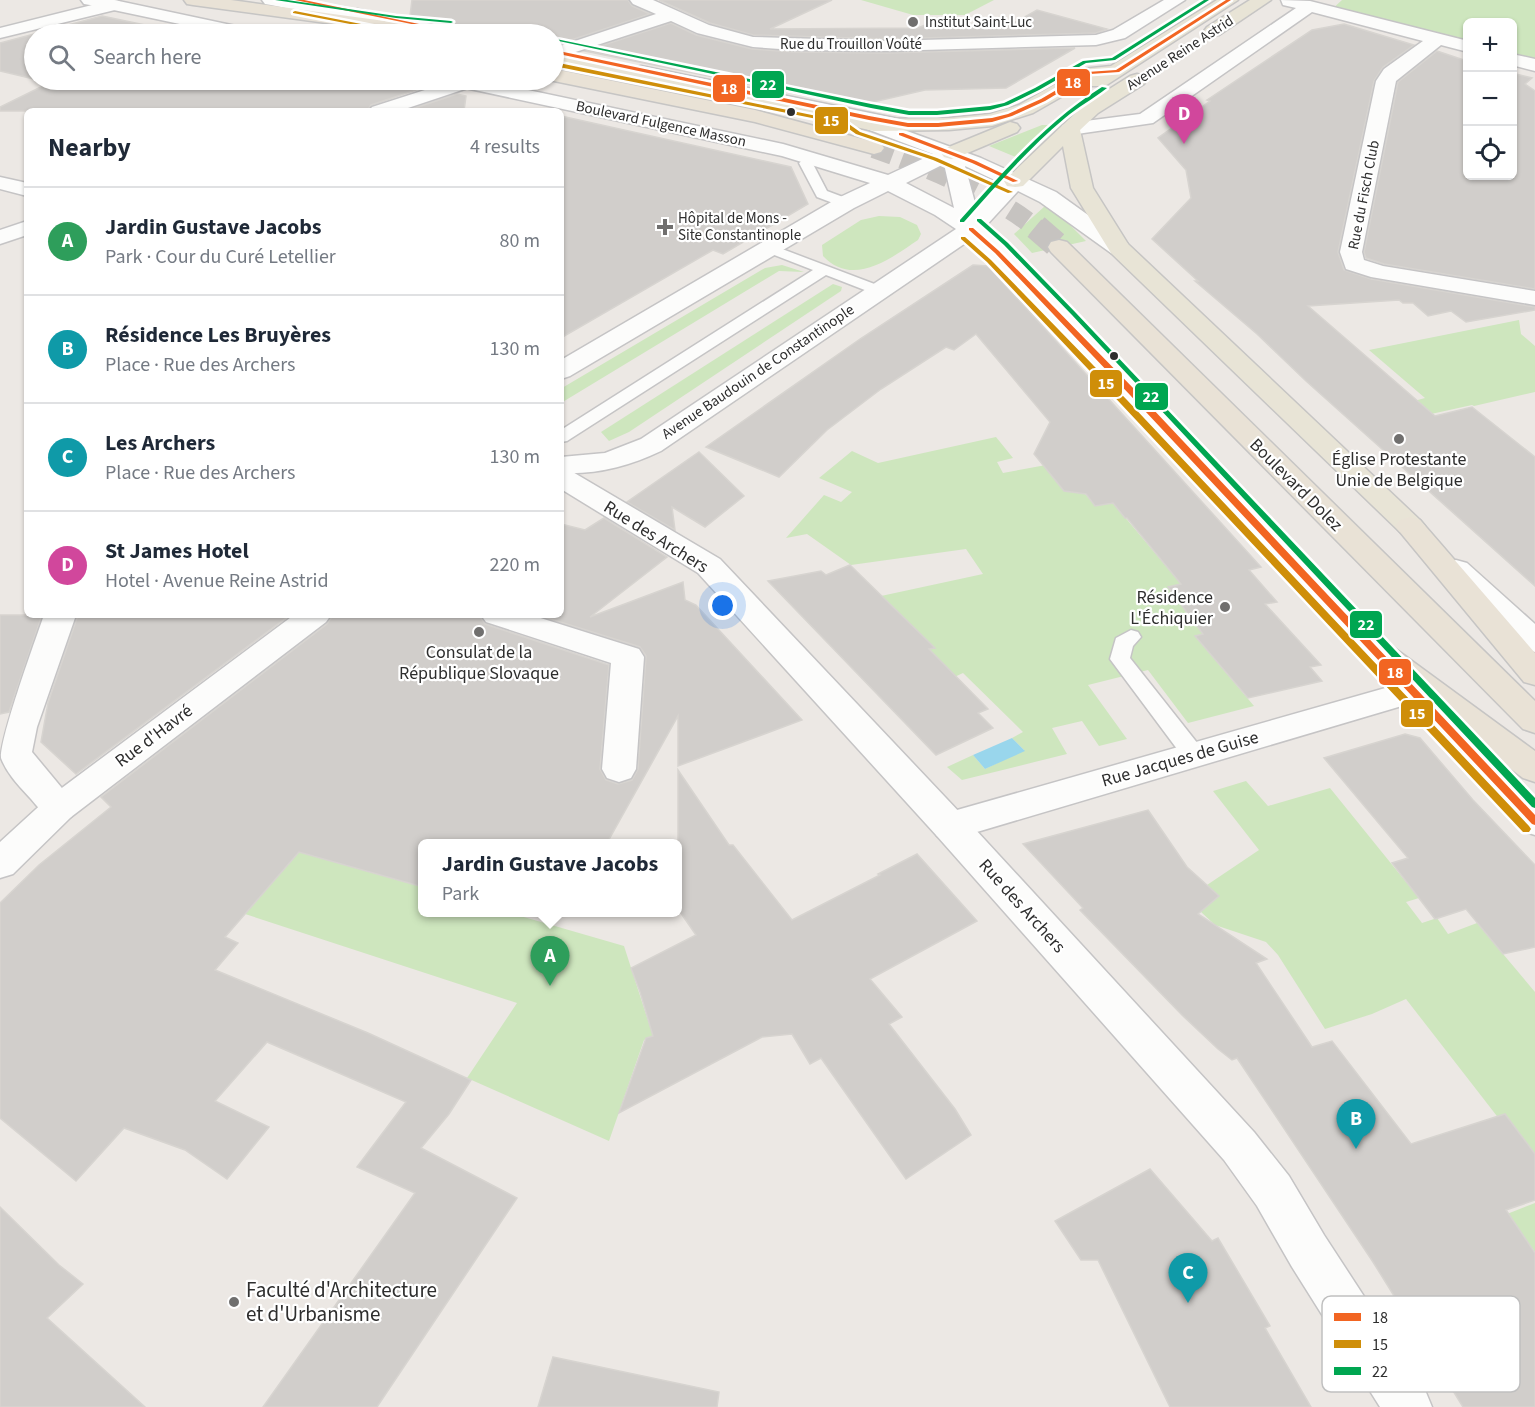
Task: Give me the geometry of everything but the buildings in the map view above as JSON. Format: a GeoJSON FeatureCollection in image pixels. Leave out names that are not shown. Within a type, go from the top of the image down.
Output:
{"type":"FeatureCollection","features":[{"type":"Feature","properties":{"kind":"highway"},"geometry":{"type":"LineString","coordinates":[[192,0],[368,24]]}},
{"type":"Feature","properties":{"kind":"highway"},"geometry":{"type":"LineString","coordinates":[[192,0],[308,24]]}},
{"type":"Feature","properties":{"kind":"highway","name":"Boulevard Fulgence Masson"},"geometry":{"type":"LineString","coordinates":[[564,77],[826,133],[874,148]]}},
{"type":"Feature","properties":{"kind":"highway","name":"Boulevard Dolez"},"geometry":{"type":"LineString","coordinates":[[1059,247],[1535,721]]}},
{"type":"Feature","properties":{"kind":"highway"},"geometry":{"type":"LineString","coordinates":[[1410,526],[1535,674]]}},
{"type":"Feature","properties":{"kind":"highway"},"geometry":{"type":"LineString","coordinates":[[1371,647],[1535,769]]}},
{"type":"Feature","properties":{"kind":"main road","name":"Avenue Reine Astrid"},"geometry":{"type":"LineString","coordinates":[[944,150],[975,143],[1059,105],[1229,0]]}},
{"type":"Feature","properties":{"kind":"main road","name":"Avenue Reine Astrid"},"geometry":{"type":"LineString","coordinates":[[1172,58],[1262,0]]}},
{"type":"Feature","properties":{"kind":"main road"},"geometry":{"type":"LineString","coordinates":[[564,56],[862,120],[908,124],[949,124],[1001,118],[1043,100],[1089,73],[1117,70]]}},
{"type":"Feature","properties":{"kind":"main road","name":"Avenue Reine Astrid"},"geometry":{"type":"LineString","coordinates":[[1015,181],[1091,110],[1152,71]]}},
{"type":"Feature","properties":{"kind":"main road"},"geometry":{"type":"LineString","coordinates":[[1071,129],[1082,188],[1119,248],[1410,526]]}},
{"type":"Feature","properties":{"kind":"street"},"geometry":{"type":"LineString","coordinates":[[90,0],[203,24]]}},
{"type":"Feature","properties":{"kind":"street"},"geometry":{"type":"LineString","coordinates":[[271,0],[392,24]]}},
{"type":"Feature","properties":{"kind":"street","name":"Rue du Trouillon Voûté"},"geometry":{"type":"LineString","coordinates":[[639,0],[703,29],[753,42],[794,45],[1096,40],[1119,34],[1176,0]]}},
{"type":"Feature","properties":{"kind":"street"},"geometry":{"type":"LineString","coordinates":[[1287,0],[1463,46]]}},
{"type":"Feature","properties":{"kind":"street"},"geometry":{"type":"LineString","coordinates":[[36,24],[113,5]]}},
{"type":"Feature","properties":{"kind":"street","name":"Avenue Reine Astrid"},"geometry":{"type":"LineString","coordinates":[[1071,129],[1146,120],[1310,6]]}},
{"type":"Feature","properties":{"kind":"street"},"geometry":{"type":"LineString","coordinates":[[564,51],[671,15]]}},
{"type":"Feature","properties":{"kind":"street"},"geometry":{"type":"LineString","coordinates":[[0,33],[24,27]]}},
{"type":"Feature","properties":{"kind":"street","name":"Rue du Fisch Club"},"geometry":{"type":"LineString","coordinates":[[1438,39],[1391,73],[1386,81],[1351,252],[1354,264],[1378,272],[1535,298]]}},
{"type":"Feature","properties":{"kind":"street"},"geometry":{"type":"LineString","coordinates":[[1517,60],[1535,65]]}},
{"type":"Feature","properties":{"kind":"street"},"geometry":{"type":"LineString","coordinates":[[387,108],[437,90]]}},
{"type":"Feature","properties":{"kind":"street","name":"Boulevard Fulgence Masson"},"geometry":{"type":"LineString","coordinates":[[503,90],[812,158],[874,179],[943,210],[971,229],[992,248],[1144,402],[1371,647]]}},
{"type":"Feature","properties":{"kind":"street"},"geometry":{"type":"LineString","coordinates":[[862,120],[944,150],[1015,181],[1056,202],[1119,248]]}},
{"type":"Feature","properties":{"kind":"street"},"geometry":{"type":"LineString","coordinates":[[564,369],[840,206],[874,179],[944,150]]}},
{"type":"Feature","properties":{"kind":"street"},"geometry":{"type":"LineString","coordinates":[[944,150],[971,229]]}},
{"type":"Feature","properties":{"kind":"street","name":"Avenue Baudouin de Constantinople"},"geometry":{"type":"LineString","coordinates":[[564,465],[593,463],[640,451],[971,229],[1015,181]]}},
{"type":"Feature","properties":{"kind":"street"},"geometry":{"type":"LineString","coordinates":[[0,183],[24,189]]}},
{"type":"Feature","properties":{"kind":"street"},"geometry":{"type":"LineString","coordinates":[[0,237],[24,229]]}},
{"type":"Feature","properties":{"kind":"street","name":"Rue des Archers"},"geometry":{"type":"LineString","coordinates":[[564,479],[709,566],[950,826],[1239,1146],[1273,1191],[1337,1296]]}},
{"type":"Feature","properties":{"kind":"street"},"geometry":{"type":"LineString","coordinates":[[1410,526],[1535,641]]}},
{"type":"Feature","properties":{"kind":"street"},"geometry":{"type":"LineString","coordinates":[[59,618],[20,727],[15,753],[28,773],[59,808]]}},
{"type":"Feature","properties":{"kind":"street","name":"Rue d'Havré"},"geometry":{"type":"LineString","coordinates":[[0,864],[59,808],[311,618]]}},
{"type":"Feature","properties":{"kind":"street"},"geometry":{"type":"LineString","coordinates":[[506,618],[628,657],[619,769]]}},
{"type":"Feature","properties":{"kind":"street"},"geometry":{"type":"LineString","coordinates":[[1371,647],[1410,692],[1535,822]]}},
{"type":"Feature","properties":{"kind":"street","name":"Rue Jacques de Guise"},"geometry":{"type":"LineString","coordinates":[[950,826],[1410,692]]}},
{"type":"Feature","properties":{"kind":"street","name":"Rue des Archers"},"geometry":{"type":"LineString","coordinates":[[1398,1392],[1408,1407]]}},
{"type":"Feature","properties":{"kind":"lane"},"geometry":{"type":"LineString","coordinates":[[297,0],[416,24]]}},
{"type":"Feature","properties":{"kind":"lane"},"geometry":{"type":"LineString","coordinates":[[862,120],[908,124]]}},
{"type":"Feature","properties":{"kind":"lane"},"geometry":{"type":"LineString","coordinates":[[812,158],[806,163],[822,194],[840,206]]}},
{"type":"Feature","properties":{"kind":"lane"},"geometry":{"type":"LineString","coordinates":[[769,248],[880,291]]}},
{"type":"Feature","properties":{"kind":"lane"},"geometry":{"type":"LineString","coordinates":[[564,434],[824,270]]}},
{"type":"Feature","properties":{"kind":"lane"},"geometry":{"type":"LineString","coordinates":[[1131,637],[1123,643],[1120,659],[1194,755]]}},
{"type":"Feature","properties":{"kind":"green space"},"geometry":{"type":"Polygon","coordinates":[[[861,0],[994,0],[965,15],[913,15],[861,0]]]}},
{"type":"Feature","properties":{"kind":"green space"},"geometry":{"type":"Polygon","coordinates":[[[1342,0],[1535,0],[1535,65],[1517,60],[1517,18],[1463,18],[1463,46],[1330,11],[1342,0]]]}},
{"type":"Feature","properties":{"kind":"green space"},"geometry":{"type":"Polygon","coordinates":[[[1042,125],[1048,125],[1050,128],[1023,160],[989,146],[1042,125]]]}},
{"type":"Feature","properties":{"kind":"green space"},"geometry":{"type":"Polygon","coordinates":[[[1045,206],[1056,211],[1086,241],[1032,253],[1014,234],[1045,206]]]}},
{"type":"Feature","properties":{"kind":"green space"},"geometry":{"type":"Polygon","coordinates":[[[879,216],[900,217],[917,225],[921,234],[918,240],[896,255],[872,267],[859,270],[847,270],[823,256],[822,245],[861,220],[879,216]]]}},
{"type":"Feature","properties":{"kind":"green space"},"geometry":{"type":"Polygon","coordinates":[[[782,265],[804,272],[779,271],[564,401],[564,387],[765,268],[782,265]]]}},
{"type":"Feature","properties":{"kind":"green space"},"geometry":{"type":"Polygon","coordinates":[[[833,284],[842,287],[841,291],[629,432],[609,441],[601,432],[833,284]]]}},
{"type":"Feature","properties":{"kind":"green space"},"geometry":{"type":"Polygon","coordinates":[[[1519,320],[1521,334],[1535,346],[1535,392],[1474,406],[1422,416],[1407,403],[1425,398],[1369,350],[1519,320]]]}},
{"type":"Feature","properties":{"kind":"green space"},"geometry":{"type":"Polygon","coordinates":[[[996,437],[1013,458],[997,462],[1003,473],[1057,463],[1095,505],[1113,503],[1181,584],[1168,587],[1205,634],[1195,636],[1254,706],[1188,723],[1148,670],[1088,685],[1127,739],[1099,746],[1082,721],[1052,728],[1067,754],[962,780],[947,767],[973,755],[985,769],[1024,750],[1012,738],[1023,732],[963,673],[946,681],[881,596],[983,574],[966,549],[851,565],[807,534],[786,538],[824,495],[841,502],[852,492],[819,478],[852,451],[878,463],[996,437]]]}},
{"type":"Feature","properties":{"kind":"green space"},"geometry":{"type":"Polygon","coordinates":[[[1246,781],[1268,806],[1330,788],[1419,898],[1406,902],[1422,923],[1437,918],[1448,934],[1477,923],[1535,992],[1535,1165],[1406,999],[1372,1014],[1325,1029],[1278,955],[1266,942],[1215,925],[1200,911],[1219,896],[1207,885],[1259,850],[1213,791],[1246,781]]]}},
{"type":"Feature","properties":{"kind":"green space"},"geometry":{"type":"Polygon","coordinates":[[[299,852],[418,886],[418,917],[524,917],[624,946],[653,1036],[644,1040],[609,1141],[467,1078],[517,1003],[245,914],[299,852]]]}},
{"type":"Feature","properties":{"kind":"green space"},"geometry":{"type":"Polygon","coordinates":[[[1535,1203],[1535,1252],[1507,1214],[1535,1203]]]}},
{"type":"Feature","properties":{"kind":"water"},"geometry":{"type":"Polygon","coordinates":[[[1012,738],[1025,751],[985,769],[973,755],[1012,738]]]}},
{"type":"Feature","properties":{"kind":"tunnel"},"geometry":{"type":"LineString","coordinates":[[874,148],[915,163],[981,193],[1021,216],[1037,229]]}},
{"type":"Feature","properties":{"kind":"tunnel"},"geometry":{"type":"LineString","coordinates":[[1036,227],[1059,247]]}},
{"type":"Feature","properties":{"kind":"transit line","name":"22"},"geometry":{"type":"LineString","coordinates":[[277,0],[396,17],[451,22]]}},
{"type":"Feature","properties":{"kind":"transit line","name":"18"},"geometry":{"type":"LineString","coordinates":[[297,0],[416,24]]}},
{"type":"Feature","properties":{"kind":"transit line","name":"22"},"geometry":{"type":"LineString","coordinates":[[564,42],[871,106],[909,113],[937,113],[990,108],[1006,104],[1085,62],[1113,59],[1207,0]]}},
{"type":"Feature","properties":{"kind":"transit line","name":"18"},"geometry":{"type":"LineString","coordinates":[[564,54],[869,118],[908,125],[938,125],[992,120],[1010,115],[1043,100],[1089,73],[1117,71],[1229,0]]}},
{"type":"Feature","properties":{"kind":"transit line","name":"15"},"geometry":{"type":"LineString","coordinates":[[295,12],[356,24]]}},
{"type":"Feature","properties":{"kind":"transit line","name":"15"},"geometry":{"type":"LineString","coordinates":[[564,66],[844,123],[858,133],[935,159],[1010,192]]}},
{"type":"Feature","properties":{"kind":"transit line","name":"22"},"geometry":{"type":"LineString","coordinates":[[962,221],[1046,132],[1064,116],[1104,88]]}},
{"type":"Feature","properties":{"kind":"transit line","name":"18"},"geometry":{"type":"LineString","coordinates":[[901,134],[974,162],[1015,181]]}},
{"type":"Feature","properties":{"kind":"transit line","name":"22"},"geometry":{"type":"LineString","coordinates":[[979,220],[1006,244],[1074,314],[1535,804]]}},
{"type":"Feature","properties":{"kind":"transit line","name":"18"},"geometry":{"type":"LineString","coordinates":[[971,229],[997,252],[1133,393],[1535,821]]}},
{"type":"Feature","properties":{"kind":"transit line","name":"15"},"geometry":{"type":"LineString","coordinates":[[963,238],[989,261],[1124,402],[1526,829]]}},
{"type":"Feature","properties":{"kind":"place","name":"Institut Saint-Luc"},"geometry":{"type":"Point","coordinates":[913,22]}},
{"type":"Feature","properties":{"kind":"place","name":"St James Hotel"},"geometry":{"type":"Point","coordinates":[1184,144]}},
{"type":"Feature","properties":{"kind":"place","name":"Hôpital de Mons - Site Constantinople"},"geometry":{"type":"Point","coordinates":[665,227]}},
{"type":"Feature","properties":{"kind":"place","name":"Église Protestante Unie de Belgique"},"geometry":{"type":"Point","coordinates":[1399,439]}},
{"type":"Feature","properties":{"kind":"place","name":"Résidence L'Échiquier"},"geometry":{"type":"Point","coordinates":[1225,607]}},
{"type":"Feature","properties":{"kind":"place","name":"Consulat de la République Slovaque"},"geometry":{"type":"Point","coordinates":[479,632]}},
{"type":"Feature","properties":{"kind":"place","name":"Jardin Gustave Jacobs"},"geometry":{"type":"Point","coordinates":[550,986]}},
{"type":"Feature","properties":{"kind":"place","name":"Résidence Les Bruyères"},"geometry":{"type":"Point","coordinates":[1356,1149]}},
{"type":"Feature","properties":{"kind":"place","name":"Faculté d'Architecture et d'Urbanisme"},"geometry":{"type":"Point","coordinates":[234,1302]}},
{"type":"Feature","properties":{"kind":"place","name":"Les Archers"},"geometry":{"type":"Point","coordinates":[1188,1303]}}]}
